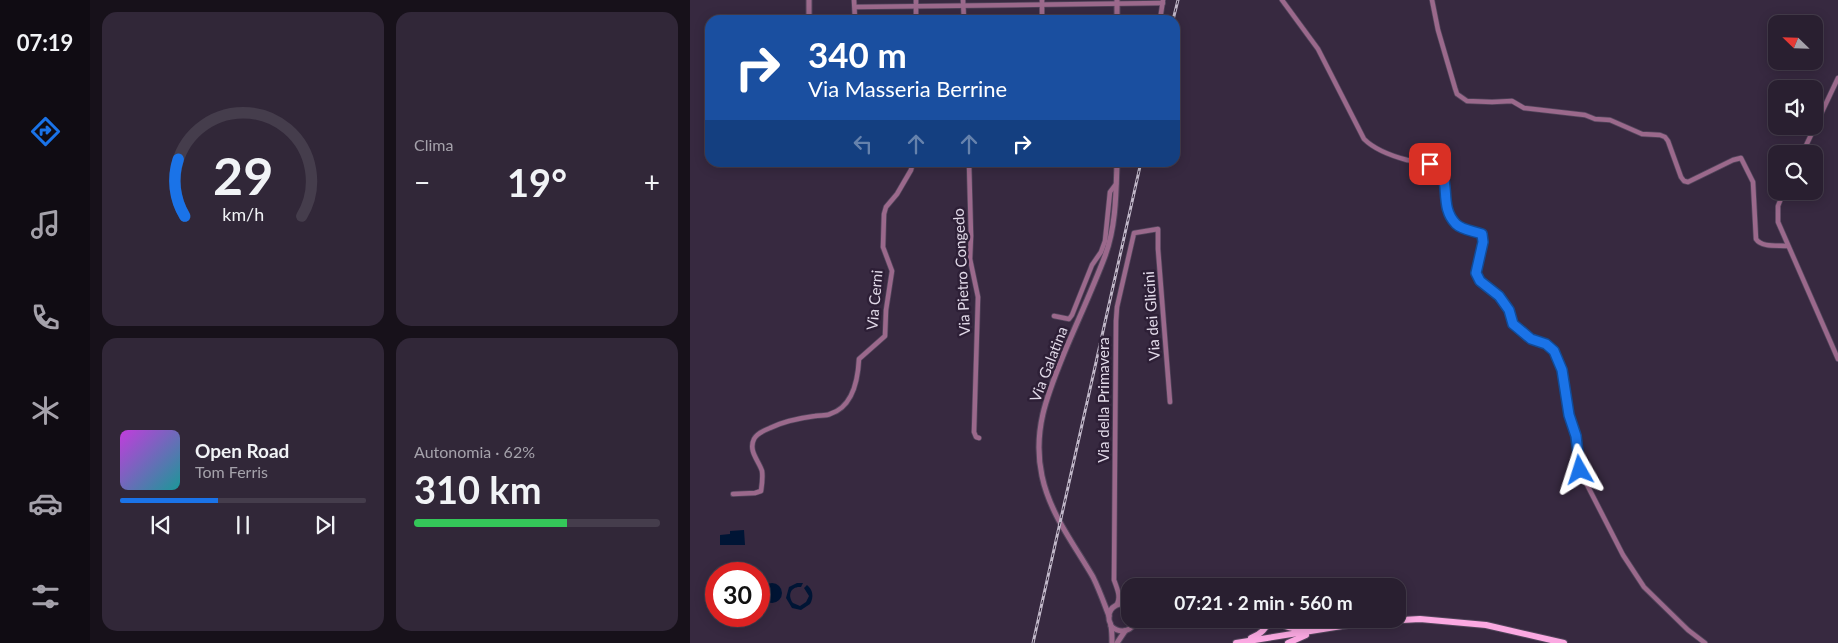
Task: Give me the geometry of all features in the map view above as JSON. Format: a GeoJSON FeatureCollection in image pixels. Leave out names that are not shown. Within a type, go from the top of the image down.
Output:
{"type":"FeatureCollection","features":[{"type":"Feature","properties":{"kind":"main road"},"geometry":{"type":"LineString","coordinates":[[1235,643],[1367,622],[1420,619],[1486,625],[1564,643]]}},
{"type":"Feature","properties":{"kind":"main road"},"geometry":{"type":"LineString","coordinates":[[1235,643],[1258,635],[1267,628]]}},
{"type":"Feature","properties":{"kind":"main road"},"geometry":{"type":"LineString","coordinates":[[1298,628],[1317,630]]}},
{"type":"Feature","properties":{"kind":"main road"},"geometry":{"type":"LineString","coordinates":[[1288,643],[1317,630]]}},
{"type":"Feature","properties":{"kind":"street"},"geometry":{"type":"LineString","coordinates":[[809,0],[809,15]]}},
{"type":"Feature","properties":{"kind":"street"},"geometry":{"type":"LineString","coordinates":[[854,0],[855,15]]}},
{"type":"Feature","properties":{"kind":"street"},"geometry":{"type":"LineString","coordinates":[[916,0],[916,15]]}},
{"type":"Feature","properties":{"kind":"street"},"geometry":{"type":"LineString","coordinates":[[963,0],[964,15]]}},
{"type":"Feature","properties":{"kind":"street"},"geometry":{"type":"LineString","coordinates":[[1282,0],[1318,49],[1364,139],[1376,148],[1430,164],[1442,171],[1446,205],[1452,218],[1462,228],[1482,234],[1483,242],[1476,273],[1480,281],[1499,296],[1509,310],[1513,324],[1531,339],[1546,344],[1554,351],[1562,370],[1569,415],[1576,436],[1580,470],[1623,555],[1644,587],[1688,630],[1705,643]]}},
{"type":"Feature","properties":{"kind":"street"},"geometry":{"type":"LineString","coordinates":[[1432,0],[1438,30],[1455,88],[1457,94],[1462,98],[1474,102],[1512,101],[1524,108],[1585,115],[1595,119],[1610,120],[1642,134],[1660,135],[1668,141],[1681,177],[1684,181],[1688,182],[1741,158],[1753,182],[1756,239],[1758,243],[1762,245],[1788,246]]}},
{"type":"Feature","properties":{"kind":"street"},"geometry":{"type":"LineString","coordinates":[[855,7],[964,6],[1042,2],[1163,2],[1161,15]]}},
{"type":"Feature","properties":{"kind":"street"},"geometry":{"type":"LineString","coordinates":[[1042,2],[1042,15]]}},
{"type":"Feature","properties":{"kind":"street"},"geometry":{"type":"LineString","coordinates":[[1117,2],[1117,15]]}},
{"type":"Feature","properties":{"kind":"street"},"geometry":{"type":"LineString","coordinates":[[1806,145],[1838,78]]}},
{"type":"Feature","properties":{"kind":"street","name":"Via Cerni"},"geometry":{"type":"LineString","coordinates":[[733,494],[760,491],[761,469],[754,453],[754,440],[757,435],[778,424],[830,414],[835,411],[842,405],[856,386],[859,359],[885,336],[886,310],[892,271],[883,247],[884,214],[886,207],[897,194],[912,167]]}},
{"type":"Feature","properties":{"kind":"street","name":"Via Pietro Congedo"},"geometry":{"type":"LineString","coordinates":[[968,167],[970,259],[978,296],[974,432],[976,437],[979,438]]}},
{"type":"Feature","properties":{"kind":"street","name":"Via Galatina"},"geometry":{"type":"LineString","coordinates":[[1109,616],[1093,578],[1055,515],[1042,475],[1040,438],[1043,412],[1048,393],[1105,255],[1114,215],[1116,167]]}},
{"type":"Feature","properties":{"kind":"street"},"geometry":{"type":"LineString","coordinates":[[1054,316],[1068,319],[1072,315],[1092,265],[1101,252],[1110,192],[1116,184]]}},
{"type":"Feature","properties":{"kind":"street"},"geometry":{"type":"LineString","coordinates":[[1780,200],[1776,214],[1778,222],[1838,360]]}},
{"type":"Feature","properties":{"kind":"street","name":"Via dei Glicini"},"geometry":{"type":"LineString","coordinates":[[1158,228],[1170,402]]}},
{"type":"Feature","properties":{"kind":"street","name":"Via della Primavera"},"geometry":{"type":"LineString","coordinates":[[1109,616],[1119,601],[1114,580],[1117,307],[1134,233],[1158,228]]}},
{"type":"Feature","properties":{"kind":"street"},"geometry":{"type":"LineString","coordinates":[[1118,593],[1121,596]]}},
{"type":"Feature","properties":{"kind":"street","name":"Via Galatina"},"geometry":{"type":"LineString","coordinates":[[1102,597],[1115,606]]}},
{"type":"Feature","properties":{"kind":"street"},"geometry":{"type":"LineString","coordinates":[[1115,606],[1121,606]]}},
{"type":"Feature","properties":{"kind":"street"},"geometry":{"type":"LineString","coordinates":[[1109,616],[1112,643]]}},
{"type":"Feature","properties":{"kind":"street"},"geometry":{"type":"LineString","coordinates":[[1111,625],[1117,630],[1125,631]]}},
{"type":"Feature","properties":{"kind":"street"},"geometry":{"type":"LineString","coordinates":[[1117,643],[1125,631],[1130,628]]}},
{"type":"Feature","properties":{"kind":"water"},"geometry":{"type":"Polygon","coordinates":[[[744,530],[745,545],[720,545],[720,535],[730,534],[730,531],[744,530]]]}},
{"type":"Feature","properties":{"kind":"water"},"geometry":{"type":"Polygon","coordinates":[[[797,583],[803,583],[801,587],[792,590],[790,594],[793,603],[800,606],[806,602],[809,596],[804,588],[807,585],[811,589],[812,594],[810,604],[801,610],[792,608],[786,598],[789,587],[797,583]]]}},
{"type":"Feature","properties":{"kind":"water"},"geometry":{"type":"Polygon","coordinates":[[[770,584],[776,584],[782,593],[779,600],[770,602],[770,584]]]}},
{"type":"Feature","properties":{"kind":"railway"},"geometry":{"type":"LineString","coordinates":[[1174,15],[1178,0]]}},
{"type":"Feature","properties":{"kind":"railway"},"geometry":{"type":"LineString","coordinates":[[1033,643],[1140,167]]}},
{"type":"Feature","properties":{"kind":"route"},"geometry":{"type":"LineString","coordinates":[[1430,164],[1442,171],[1446,205],[1456,224],[1462,228],[1482,234],[1483,242],[1476,273],[1480,281],[1499,296],[1509,310],[1513,324],[1531,339],[1546,344],[1554,351],[1562,370],[1569,415],[1576,436],[1580,470]]}}]}
